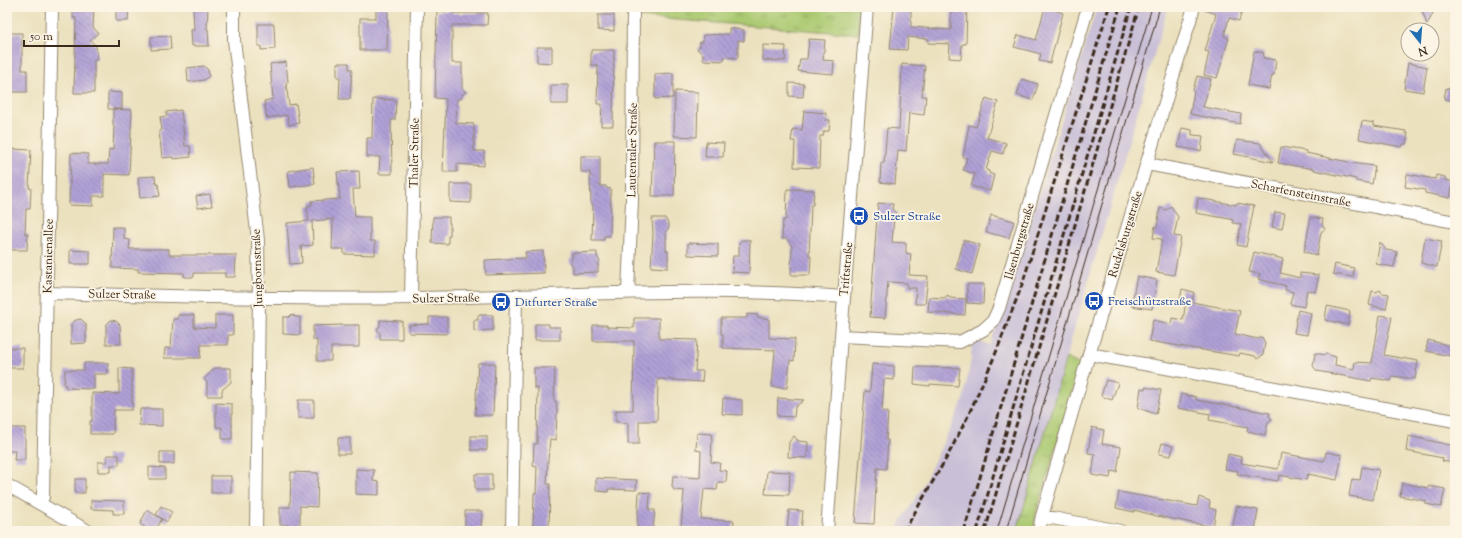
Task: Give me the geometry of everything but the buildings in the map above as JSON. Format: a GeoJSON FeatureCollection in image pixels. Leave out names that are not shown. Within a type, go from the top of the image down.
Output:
{"type":"FeatureCollection","features":[{"type":"Feature","properties":{"kind":"street","name":"Kastanienallee"},"geometry":{"type":"LineString","coordinates":[[40,503],[43,496],[48,293],[52,7]]}},
{"type":"Feature","properties":{"kind":"street","name":"Jungbornstraße"},"geometry":{"type":"LineString","coordinates":[[234,7],[234,40],[258,240],[259,297],[256,531]]}},
{"type":"Feature","properties":{"kind":"street","name":"Thaler Straße"},"geometry":{"type":"LineString","coordinates":[[411,298],[417,7]]}},
{"type":"Feature","properties":{"kind":"street","name":"Lautentaler Straße"},"geometry":{"type":"LineString","coordinates":[[628,292],[632,201],[633,7]]}},
{"type":"Feature","properties":{"kind":"street","name":"Triftstraße"},"geometry":{"type":"LineString","coordinates":[[827,531],[867,7]]}},
{"type":"Feature","properties":{"kind":"street","name":"Ilsenburgstraße"},"geometry":{"type":"LineString","coordinates":[[841,336],[960,342],[983,330],[993,321],[999,308],[1088,7]]}},
{"type":"Feature","properties":{"kind":"street","name":"Rudelsburgstraße"},"geometry":{"type":"LineString","coordinates":[[1039,531],[1089,354],[1194,7]]}},
{"type":"Feature","properties":{"kind":"street","name":"Scharfensteinstraße"},"geometry":{"type":"LineString","coordinates":[[1147,164],[1455,222]]}},
{"type":"Feature","properties":{"kind":"street","name":"Sulzer Straße"},"geometry":{"type":"LineString","coordinates":[[48,293],[411,298],[628,292],[741,292],[844,297]]}},
{"type":"Feature","properties":{"kind":"street"},"geometry":{"type":"LineString","coordinates":[[512,531],[516,296]]}},
{"type":"Feature","properties":{"kind":"street"},"geometry":{"type":"LineString","coordinates":[[1089,354],[1455,421]]}},
{"type":"Feature","properties":{"kind":"street"},"geometry":{"type":"LineString","coordinates":[[7,485],[88,531]]}},
{"type":"Feature","properties":{"kind":"street"},"geometry":{"type":"LineString","coordinates":[[1042,516],[1120,531]]}},
{"type":"Feature","properties":{"kind":"shaded area"},"geometry":{"type":"Polygon","coordinates":[[[1097,7],[1168,7],[1017,531],[895,531],[920,491],[963,401],[971,359],[972,339],[990,345],[1006,299],[1097,7]]]}},
{"type":"Feature","properties":{"kind":"green space"},"geometry":{"type":"Polygon","coordinates":[[[640,7],[860,7],[858,34],[640,17],[640,7]]]}},
{"type":"Feature","properties":{"kind":"green space"},"geometry":{"type":"Polygon","coordinates":[[[1066,358],[1080,365],[1036,514],[1033,531],[1017,531],[1066,358]]]}},
{"type":"Feature","properties":{"kind":"tram line"},"geometry":{"type":"LineString","coordinates":[[997,531],[1152,7]]}},
{"type":"Feature","properties":{"kind":"tram line"},"geometry":{"type":"LineString","coordinates":[[1006,531],[1160,7]]}},
{"type":"Feature","properties":{"kind":"railway"},"geometry":{"type":"LineString","coordinates":[[904,531],[947,457],[968,416],[995,355],[1022,285],[1109,7]]}},
{"type":"Feature","properties":{"kind":"railway"},"geometry":{"type":"LineString","coordinates":[[964,531],[1120,7]]}},
{"type":"Feature","properties":{"kind":"railway"},"geometry":{"type":"LineString","coordinates":[[977,531],[1131,7]]}},
{"type":"Feature","properties":{"kind":"railway"},"geometry":{"type":"LineString","coordinates":[[985,531],[1139,7]]}},
{"type":"Feature","properties":{"kind":"place","name":"Sulzer Straße"},"geometry":{"type":"Point","coordinates":[859,216]}},
{"type":"Feature","properties":{"kind":"place","name":"Freischützstraße"},"geometry":{"type":"Point","coordinates":[1094,301]}},
{"type":"Feature","properties":{"kind":"place","name":"Ditfurter Straße"},"geometry":{"type":"Point","coordinates":[501,302]}}]}
